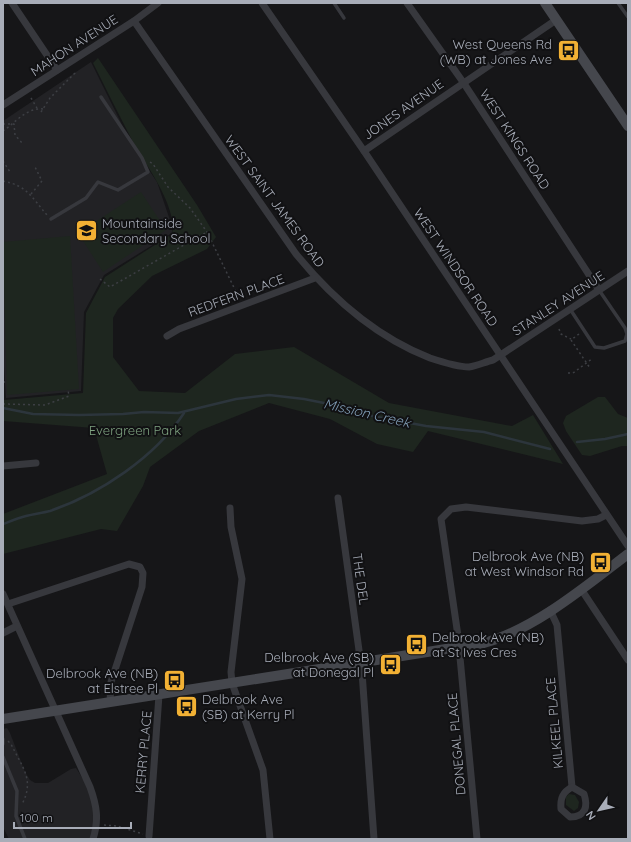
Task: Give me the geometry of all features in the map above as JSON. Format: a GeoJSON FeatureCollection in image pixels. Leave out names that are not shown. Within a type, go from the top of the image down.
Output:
{"type":"FeatureCollection","features":[{"type":"Feature","properties":{"kind":"street"},"geometry":{"type":"LineString","coordinates":[[12,3],[57,70]]}},
{"type":"Feature","properties":{"kind":"street","name":"MAHON AVENUE"},"geometry":{"type":"LineString","coordinates":[[3,105],[134,21],[158,3]]}},
{"type":"Feature","properties":{"kind":"street","name":"WEST WINDSOR ROAD"},"geometry":{"type":"LineString","coordinates":[[262,3],[364,151],[628,546]]}},
{"type":"Feature","properties":{"kind":"street","name":"WEST KINGS ROAD"},"geometry":{"type":"LineString","coordinates":[[408,3],[463,82],[600,290]]}},
{"type":"Feature","properties":{"kind":"street"},"geometry":{"type":"LineString","coordinates":[[545,3],[628,126]]}},
{"type":"Feature","properties":{"kind":"street","name":"JONES AVENUE"},"geometry":{"type":"LineString","coordinates":[[364,151],[463,82],[556,20]]}},
{"type":"Feature","properties":{"kind":"street","name":"WEST SAINT JAMES ROAD"},"geometry":{"type":"LineString","coordinates":[[134,21],[296,254],[315,278],[358,317],[413,351],[438,361],[470,367],[493,360],[501,355]]}},
{"type":"Feature","properties":{"kind":"street","name":"STANLEY AVENUE"},"geometry":{"type":"LineString","coordinates":[[501,355],[628,271]]}},
{"type":"Feature","properties":{"kind":"street","name":"REDFERN PLACE"},"geometry":{"type":"LineString","coordinates":[[167,336],[179,329],[315,278]]}},
{"type":"Feature","properties":{"kind":"street"},"geometry":{"type":"LineString","coordinates":[[3,466],[36,463]]}},
{"type":"Feature","properties":{"kind":"street","name":"THE DEL"},"geometry":{"type":"LineString","coordinates":[[338,498],[360,662]]}},
{"type":"Feature","properties":{"kind":"street","name":"DONEGAL PLACE"},"geometry":{"type":"LineString","coordinates":[[477,839],[459,648],[441,519],[451,509],[466,507],[582,521],[598,519],[606,515]]}},
{"type":"Feature","properties":{"kind":"street"},"geometry":{"type":"LineString","coordinates":[[230,508],[231,527],[242,579],[231,672],[232,683],[263,770],[270,839]]}},
{"type":"Feature","properties":{"kind":"street"},"geometry":{"type":"LineString","coordinates":[[3,719],[360,662],[459,648],[498,639],[528,624],[550,610],[628,554]]}},
{"type":"Feature","properties":{"kind":"street"},"geometry":{"type":"LineString","coordinates":[[8,604],[129,564],[140,567],[143,573],[142,587],[111,682],[110,702]]}},
{"type":"Feature","properties":{"kind":"street"},"geometry":{"type":"LineString","coordinates":[[581,589],[628,660]]}},
{"type":"Feature","properties":{"kind":"street"},"geometry":{"type":"LineString","coordinates":[[3,594],[90,787],[98,814],[98,825],[93,839]]}},
{"type":"Feature","properties":{"kind":"street","name":"KILKEEL PLACE"},"geometry":{"type":"LineString","coordinates":[[550,610],[557,625],[572,787]]}},
{"type":"Feature","properties":{"kind":"street"},"geometry":{"type":"LineString","coordinates":[[3,633],[17,626]]}},
{"type":"Feature","properties":{"kind":"street"},"geometry":{"type":"LineString","coordinates":[[360,662],[374,839]]}},
{"type":"Feature","properties":{"kind":"street","name":"KERRY PLACE"},"geometry":{"type":"LineString","coordinates":[[149,836],[159,695]]}},
{"type":"Feature","properties":{"kind":"lane"},"geometry":{"type":"LineString","coordinates":[[334,3],[344,18]]}},
{"type":"Feature","properties":{"kind":"lane"},"geometry":{"type":"LineString","coordinates":[[618,3],[628,17]]}},
{"type":"Feature","properties":{"kind":"lane"},"geometry":{"type":"LineString","coordinates":[[51,219],[86,198],[98,182],[118,190],[148,172],[142,158],[101,97]]}},
{"type":"Feature","properties":{"kind":"lane"},"geometry":{"type":"LineString","coordinates":[[570,309],[595,347],[604,348],[625,341],[627,334],[625,328],[600,290]]}},
{"type":"Feature","properties":{"kind":"lane"},"geometry":{"type":"LineString","coordinates":[[3,757],[17,791],[15,814],[25,839]]}},
{"type":"Feature","properties":{"kind":"path"},"geometry":{"type":"LineString","coordinates":[[41,112],[50,98],[75,74],[74,71]]}},
{"type":"Feature","properties":{"kind":"path"},"geometry":{"type":"LineString","coordinates":[[31,98],[37,108]]}},
{"type":"Feature","properties":{"kind":"path"},"geometry":{"type":"LineString","coordinates":[[3,131],[14,124],[22,116],[37,108],[43,109]]}},
{"type":"Feature","properties":{"kind":"path"},"geometry":{"type":"LineString","coordinates":[[3,124],[14,124]]}},
{"type":"Feature","properties":{"kind":"path"},"geometry":{"type":"LineString","coordinates":[[14,124],[15,135],[22,144]]}},
{"type":"Feature","properties":{"kind":"path"},"geometry":{"type":"LineString","coordinates":[[142,158],[153,164],[168,187],[190,208],[207,232],[242,305]]}},
{"type":"Feature","properties":{"kind":"path"},"geometry":{"type":"LineString","coordinates":[[3,161],[10,172]]}},
{"type":"Feature","properties":{"kind":"path"},"geometry":{"type":"LineString","coordinates":[[31,194],[42,181],[34,165]]}},
{"type":"Feature","properties":{"kind":"path"},"geometry":{"type":"LineString","coordinates":[[3,181],[14,183],[31,194],[46,215],[51,219]]}},
{"type":"Feature","properties":{"kind":"path"},"geometry":{"type":"LineString","coordinates":[[100,279],[110,287],[207,232]]}},
{"type":"Feature","properties":{"kind":"path"},"geometry":{"type":"LineString","coordinates":[[571,340],[580,334],[578,332],[581,325]]}},
{"type":"Feature","properties":{"kind":"path"},"geometry":{"type":"LineString","coordinates":[[559,329],[562,334],[571,340],[590,368]]}},
{"type":"Feature","properties":{"kind":"path"},"geometry":{"type":"LineString","coordinates":[[568,373],[573,373],[587,363],[588,360],[594,358]]}},
{"type":"Feature","properties":{"kind":"path"},"geometry":{"type":"LineString","coordinates":[[3,404],[45,405],[69,396],[68,390]]}},
{"type":"Feature","properties":{"kind":"path"},"geometry":{"type":"LineString","coordinates":[[3,741],[12,744],[29,782],[27,796],[18,813],[15,814]]}},
{"type":"Feature","properties":{"kind":"path"},"geometry":{"type":"LineString","coordinates":[[98,825],[117,826],[149,836]]}},
{"type":"Feature","properties":{"kind":"shaded area","name":"Mountainside Secondary School"},"geometry":{"type":"Polygon","coordinates":[[[91,62],[131,143],[157,182],[172,226],[172,233],[104,275],[84,312],[81,391],[6,398],[3,352],[3,121],[91,62]]]}},
{"type":"Feature","properties":{"kind":"shaded area"},"geometry":{"type":"Polygon","coordinates":[[[7,728],[25,772],[30,780],[35,783],[48,783],[71,769],[76,768],[85,782],[98,814],[93,836],[89,839],[9,839],[3,827],[3,729],[7,728]]]}},
{"type":"Feature","properties":{"kind":"green space","name":"Evergreen Park"},"geometry":{"type":"Polygon","coordinates":[[[98,58],[197,205],[216,237],[207,249],[152,276],[118,309],[113,318],[113,357],[139,391],[185,393],[235,354],[294,347],[389,403],[512,426],[533,415],[563,464],[428,431],[413,452],[377,444],[330,419],[269,403],[199,431],[150,467],[143,486],[117,531],[101,529],[3,554],[3,514],[107,474],[94,428],[3,421],[3,385],[4,400],[83,393],[86,313],[105,277],[172,234],[173,223],[165,199],[152,173],[132,140],[93,63],[98,58]]]}},
{"type":"Feature","properties":{"kind":"green space"},"geometry":{"type":"Polygon","coordinates":[[[141,192],[166,230],[103,272],[78,233],[141,192]]]}},
{"type":"Feature","properties":{"kind":"green space"},"geometry":{"type":"Polygon","coordinates":[[[70,236],[79,389],[7,395],[3,242],[70,236]]]}},
{"type":"Feature","properties":{"kind":"green space"},"geometry":{"type":"Polygon","coordinates":[[[598,397],[605,397],[618,414],[628,418],[628,446],[622,446],[590,456],[582,455],[566,431],[563,423],[566,416],[598,397]]]}},
{"type":"Feature","properties":{"kind":"green space"},"geometry":{"type":"Polygon","coordinates":[[[569,794],[575,795],[579,802],[578,808],[574,811],[566,805],[566,797],[569,794]]]}},
{"type":"Feature","properties":{"kind":"waterway","name":"Mission Creek"},"geometry":{"type":"LineString","coordinates":[[3,408],[33,414],[79,415],[144,412],[178,413],[236,399],[269,395],[304,399],[334,405],[356,413],[426,426],[484,432],[550,449]]}},
{"type":"Feature","properties":{"kind":"waterway"},"geometry":{"type":"LineString","coordinates":[[3,524],[69,504],[107,484],[142,459],[172,429],[184,413]]}},
{"type":"Feature","properties":{"kind":"waterway","name":"Mission Creek"},"geometry":{"type":"LineString","coordinates":[[577,442],[605,439],[628,434]]}},
{"type":"Feature","properties":{"kind":"place","name":"West Queens Rd (WB) at Jones Ave"},"geometry":{"type":"Point","coordinates":[568,51]}},
{"type":"Feature","properties":{"kind":"place","name":"Mountainside Secondary School"},"geometry":{"type":"Point","coordinates":[87,230]}},
{"type":"Feature","properties":{"kind":"place","name":"Delbrook Ave (NB) at West Windsor Rd"},"geometry":{"type":"Point","coordinates":[600,563]}},
{"type":"Feature","properties":{"kind":"place","name":"Delbrook Ave (NB) at St Ives Cres"},"geometry":{"type":"Point","coordinates":[417,644]}},
{"type":"Feature","properties":{"kind":"place","name":"Delbrook Ave (SB) at Donegal Pl"},"geometry":{"type":"Point","coordinates":[390,664]}},
{"type":"Feature","properties":{"kind":"place","name":"Delbrook Ave (NB) at Elstree Pl"},"geometry":{"type":"Point","coordinates":[174,680]}},
{"type":"Feature","properties":{"kind":"place","name":"Delbrook Ave (SB) at Kerry Pl"},"geometry":{"type":"Point","coordinates":[187,706]}}]}
